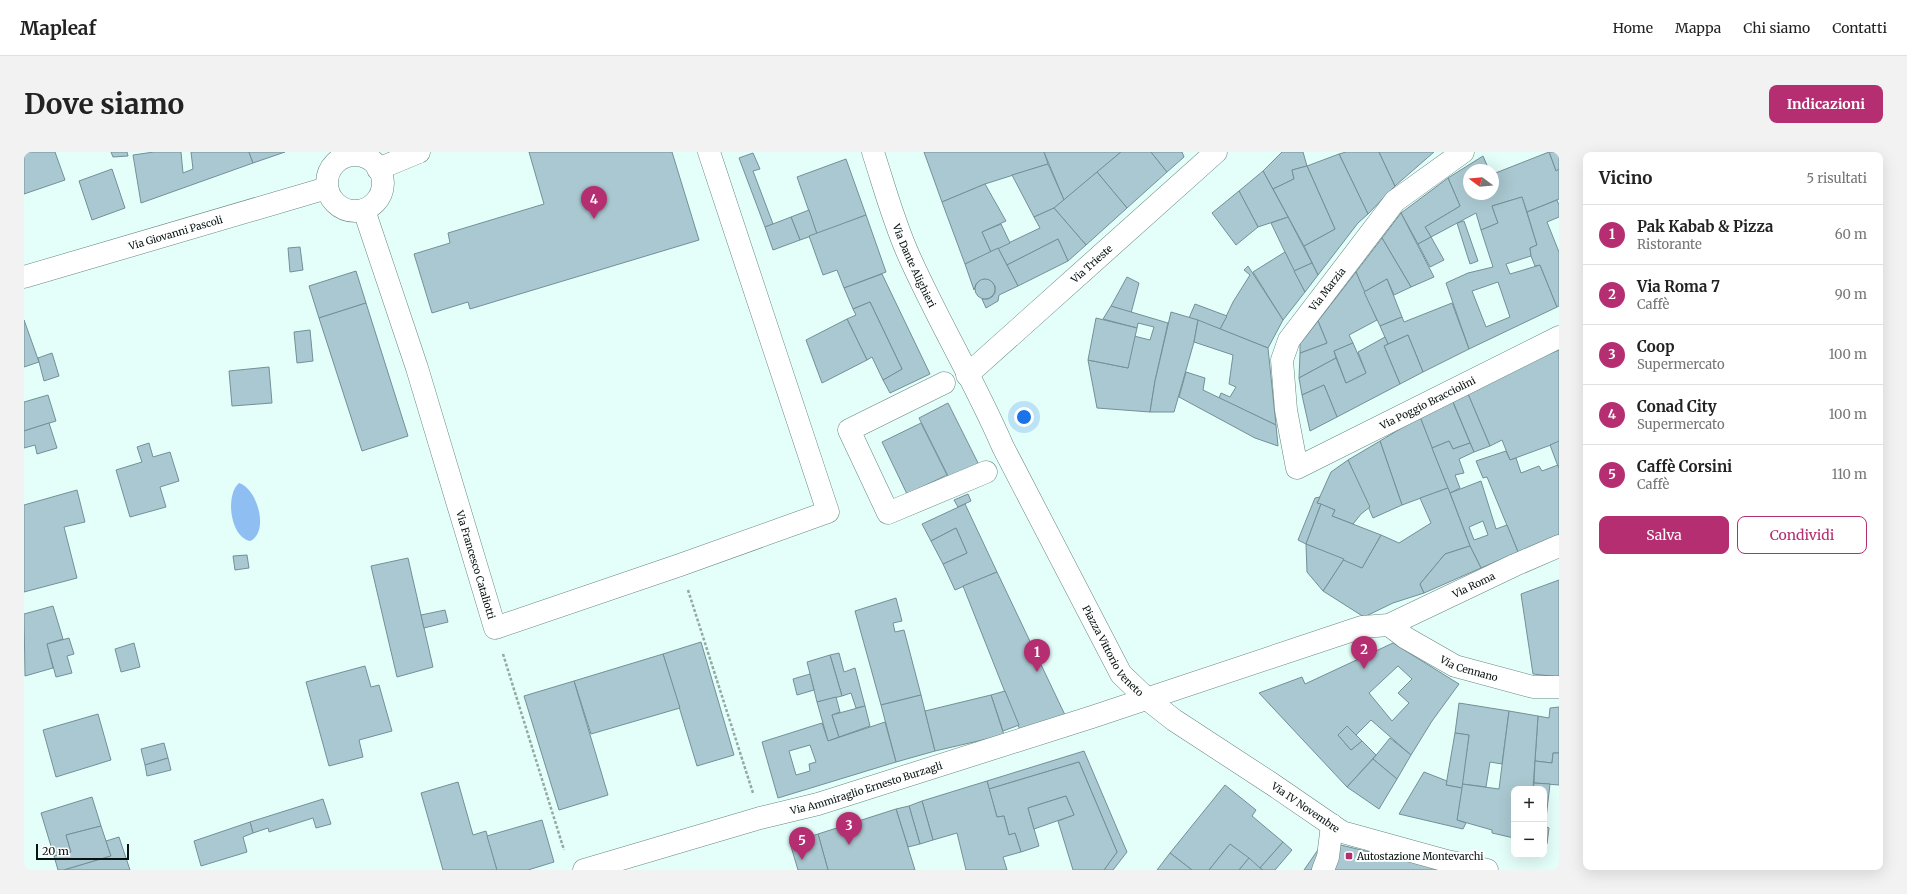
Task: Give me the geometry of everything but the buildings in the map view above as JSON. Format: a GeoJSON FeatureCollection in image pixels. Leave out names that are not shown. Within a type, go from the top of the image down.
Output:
{"type":"FeatureCollection","features":[{"type":"Feature","properties":{"kind":"street"},"geometry":{"type":"LineString","coordinates":[[378,169],[420,152]]}},
{"type":"Feature","properties":{"kind":"street","name":"Via Francesco Cataliotti"},"geometry":{"type":"LineString","coordinates":[[364,210],[417,368],[495,628],[680,565],[828,512],[709,152]]}},
{"type":"Feature","properties":{"kind":"street","name":"Via Dante Alighieri"},"geometry":{"type":"LineString","coordinates":[[873,152],[908,255],[967,375]]}},
{"type":"Feature","properties":{"kind":"street","name":"Via Trieste"},"geometry":{"type":"LineString","coordinates":[[967,375],[1216,152]]}},
{"type":"Feature","properties":{"kind":"street","name":"Via Marzia"},"geometry":{"type":"LineString","coordinates":[[1297,468],[1286,410],[1282,360],[1289,340],[1395,201],[1463,152]]}},
{"type":"Feature","properties":{"kind":"street"},"geometry":{"type":"LineString","coordinates":[[340,155],[366,158],[378,169],[382,180],[381,192],[372,206],[364,210],[348,211],[332,199],[327,188],[330,171],[340,155]]}},
{"type":"Feature","properties":{"kind":"street","name":"Via Giovanni Pascoli"},"geometry":{"type":"LineString","coordinates":[[24,277],[327,188]]}},
{"type":"Feature","properties":{"kind":"street","name":"Via Poggio Bracciolini"},"geometry":{"type":"LineString","coordinates":[[1297,468],[1559,338]]}},
{"type":"Feature","properties":{"kind":"street","name":"Piazza Vittorio Veneto"},"geometry":{"type":"LineString","coordinates":[[967,375],[988,412],[1004,447],[1121,674],[1146,698],[1362,627],[1389,625]]}},
{"type":"Feature","properties":{"kind":"street"},"geometry":{"type":"LineString","coordinates":[[944,383],[849,430],[888,513],[986,472]]}},
{"type":"Feature","properties":{"kind":"street","name":"Via Roma"},"geometry":{"type":"LineString","coordinates":[[1389,625],[1515,565],[1559,546]]}},
{"type":"Feature","properties":{"kind":"street","name":"Via Cennano"},"geometry":{"type":"LineString","coordinates":[[1389,625],[1406,638],[1455,666],[1533,687],[1559,687]]}},
{"type":"Feature","properties":{"kind":"street","name":"Via Ammiraglio Ernesto Burzagli"},"geometry":{"type":"LineString","coordinates":[[584,870],[760,818],[826,801],[1146,698]]}},
{"type":"Feature","properties":{"kind":"street","name":"Via IV Novembre"},"geometry":{"type":"LineString","coordinates":[[1146,698],[1174,720],[1342,832],[1447,861],[1487,870]]}},
{"type":"Feature","properties":{"kind":"street"},"geometry":{"type":"LineString","coordinates":[[1323,870],[1328,857],[1332,826]]}},
{"type":"Feature","properties":{"kind":"path"},"geometry":{"type":"LineString","coordinates":[[680,565],[760,818]]}},
{"type":"Feature","properties":{"kind":"path"},"geometry":{"type":"LineString","coordinates":[[495,628],[564,850]]}},
{"type":"Feature","properties":{"kind":"water"},"geometry":{"type":"Polygon","coordinates":[[[239,483],[251,493],[259,510],[259,529],[256,536],[250,541],[243,538],[238,532],[232,515],[232,497],[239,483]]]}},
{"type":"Feature","properties":{"kind":"place","name":"Conad City"},"geometry":{"type":"Point","coordinates":[594,219]}},
{"type":"Feature","properties":{"kind":"place","name":"Via Roma 7"},"geometry":{"type":"Point","coordinates":[1364,669]}},
{"type":"Feature","properties":{"kind":"place","name":"Pak Kabab & Pizza"},"geometry":{"type":"Point","coordinates":[1037,672]}},
{"type":"Feature","properties":{"kind":"place","name":"Coop"},"geometry":{"type":"Point","coordinates":[849,845]}},
{"type":"Feature","properties":{"kind":"place","name":"Autostazione Montevarchi"},"geometry":{"type":"Point","coordinates":[1349,856]}},
{"type":"Feature","properties":{"kind":"place","name":"Caffè Corsini"},"geometry":{"type":"Point","coordinates":[802,860]}}]}
